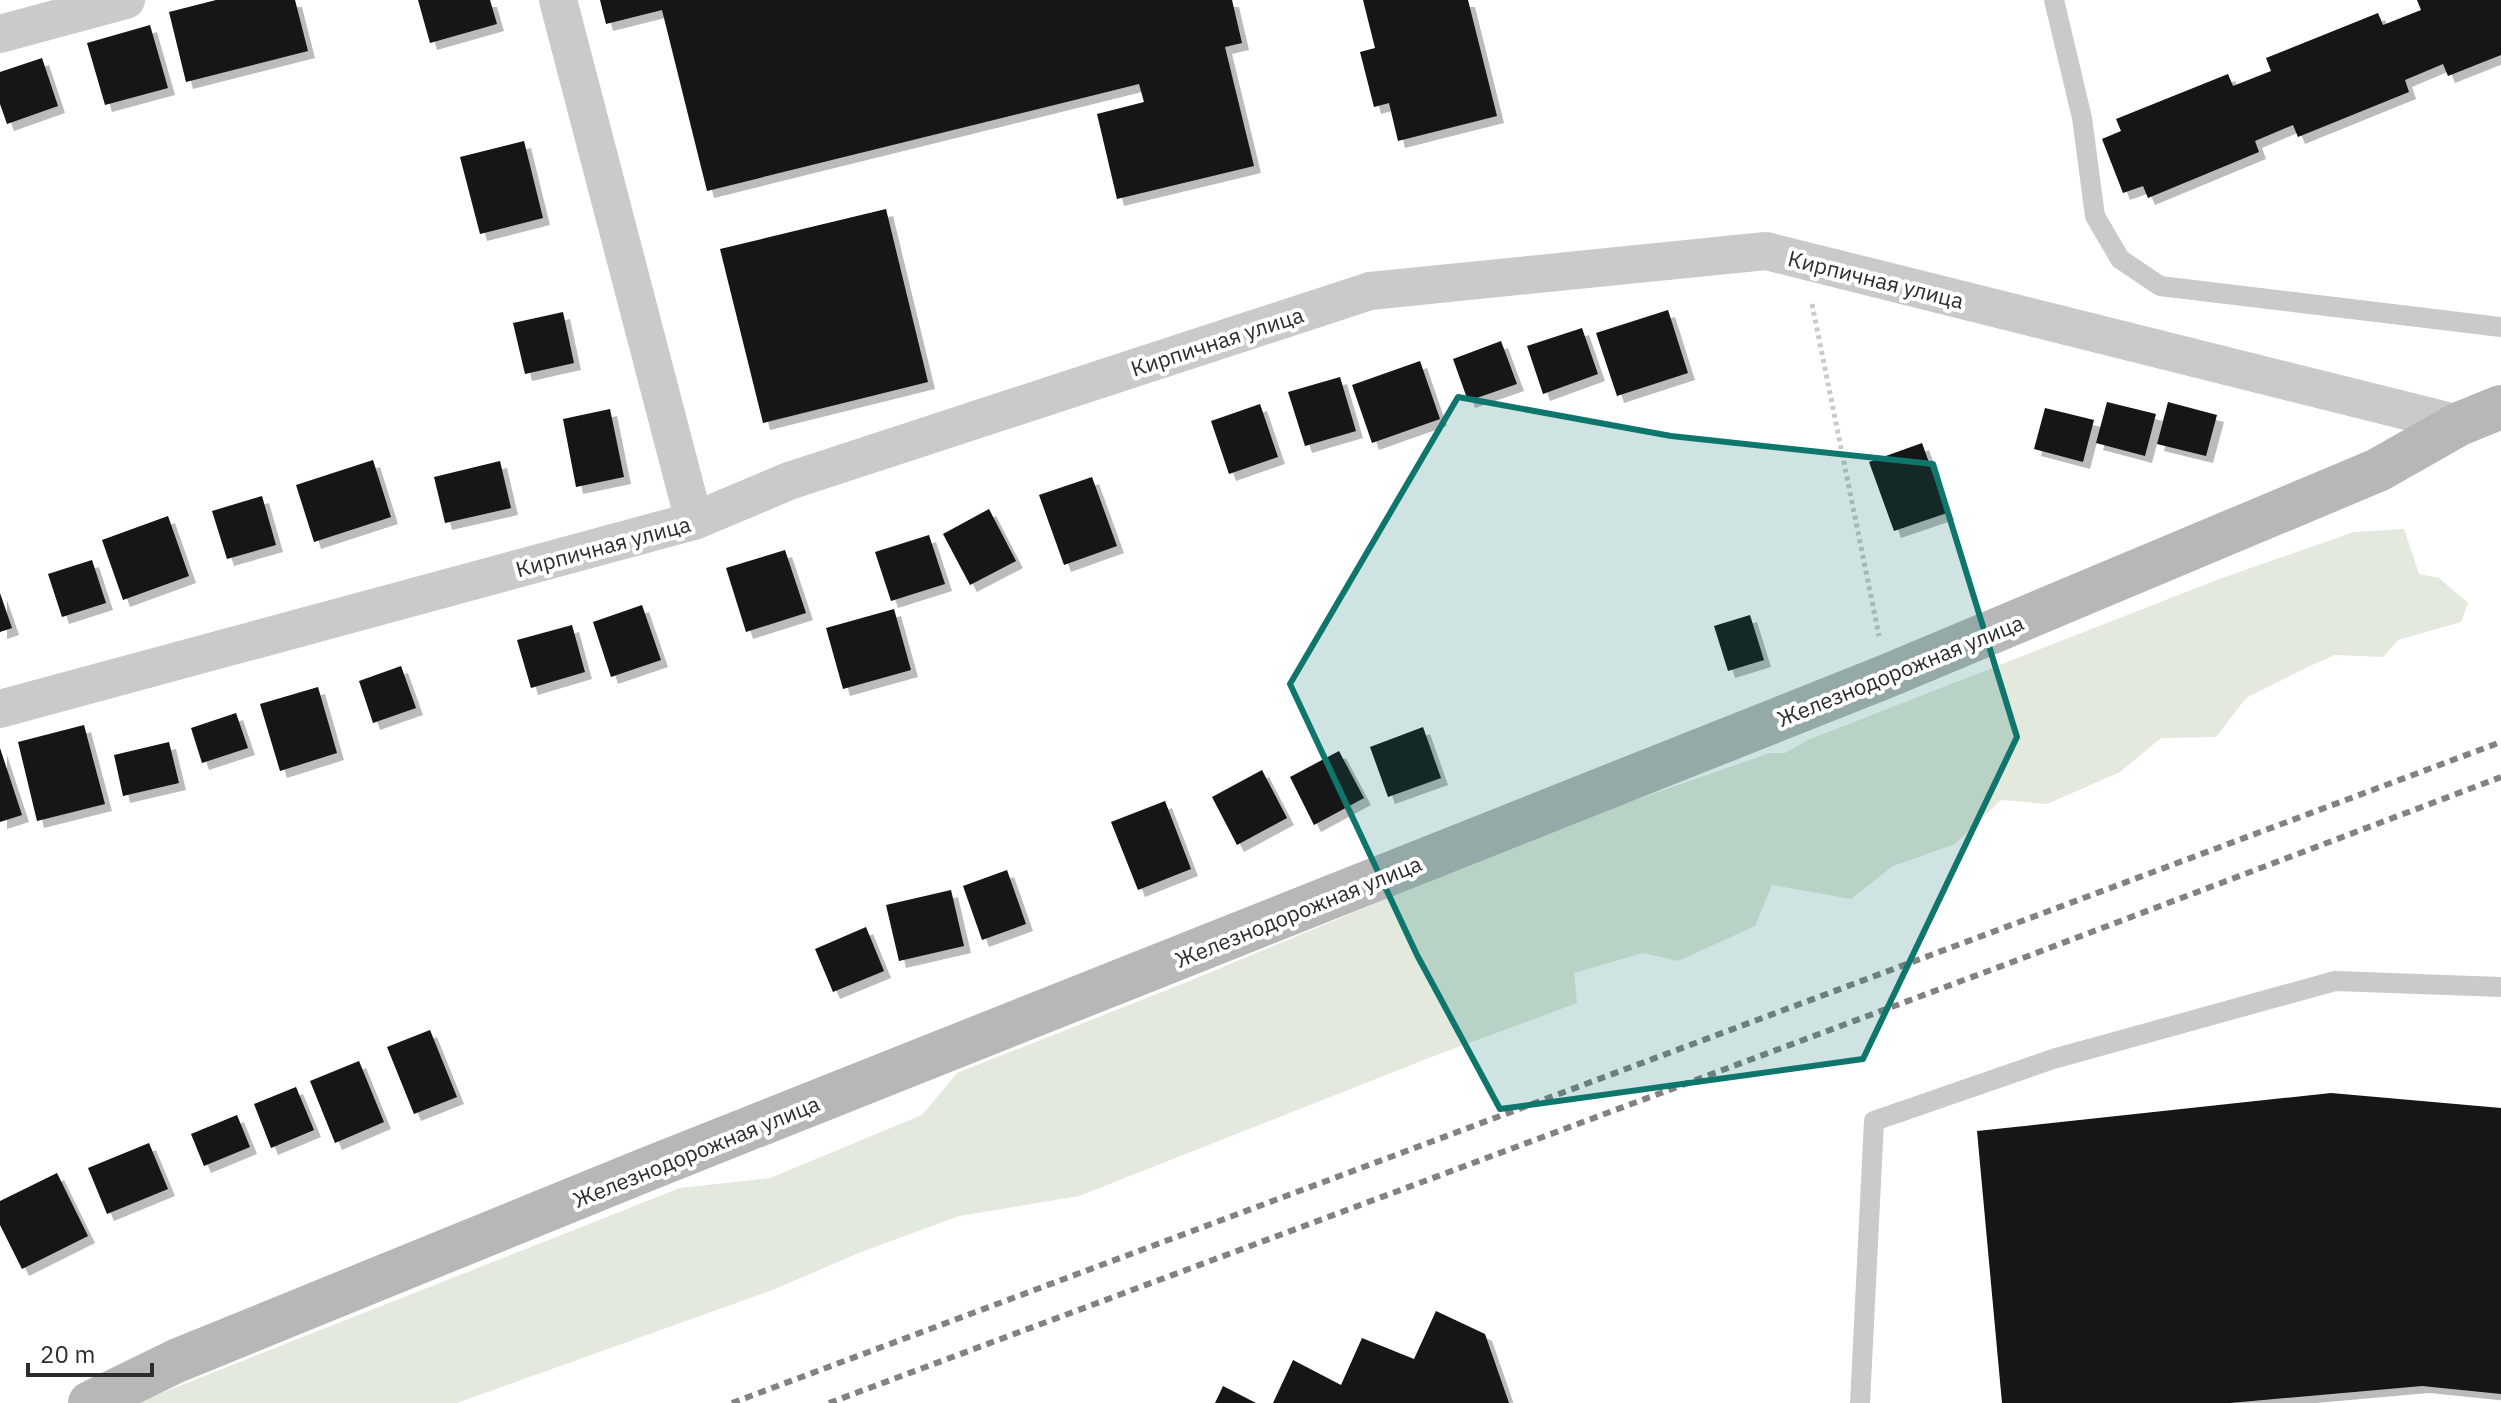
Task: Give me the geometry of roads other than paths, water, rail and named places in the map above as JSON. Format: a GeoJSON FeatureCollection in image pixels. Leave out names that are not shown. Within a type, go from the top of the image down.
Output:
{"type":"FeatureCollection","features":[{"type":"Feature","properties":{"kind":"street"},"geometry":{"type":"LineString","coordinates":[[0,34],[126,0]]}},
{"type":"Feature","properties":{"kind":"street"},"geometry":{"type":"LineString","coordinates":[[558,0],[694,521]]}},
{"type":"Feature","properties":{"kind":"street","name":"Кирпичная улица"},"geometry":{"type":"LineString","coordinates":[[0,709],[694,521],[789,481],[1370,291],[1766,251],[2459,424]]}},
{"type":"Feature","properties":{"kind":"street","name":"Железнодорожная улица"},"geometry":{"type":"LineString","coordinates":[[90,1403],[176,1361],[645,1170],[1887,676],[2378,470],[2459,424],[2501,407]]}},
{"type":"Feature","properties":{"kind":"lane"},"geometry":{"type":"LineString","coordinates":[[2054,0],[2082,118],[2095,216],[2120,259],[2160,286],[2501,327]]}},
{"type":"Feature","properties":{"kind":"lane"},"geometry":{"type":"LineString","coordinates":[[1860,1403],[1874,1121],[2053,1059],[2335,981],[2501,987]]}},
{"type":"Feature","properties":{"kind":"railway"},"geometry":{"type":"LineString","coordinates":[[732,1403],[2501,742]]}},
{"type":"Feature","properties":{"kind":"railway"},"geometry":{"type":"LineString","coordinates":[[829,1403],[2501,777]]}}]}
